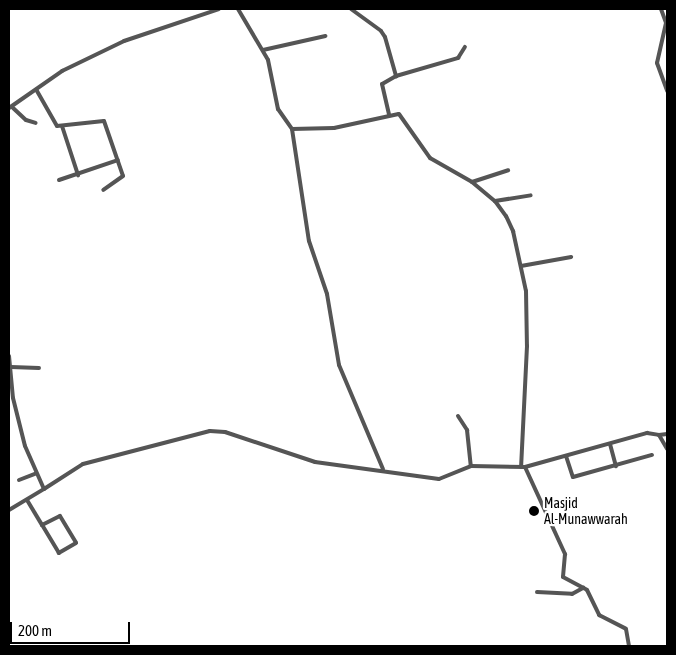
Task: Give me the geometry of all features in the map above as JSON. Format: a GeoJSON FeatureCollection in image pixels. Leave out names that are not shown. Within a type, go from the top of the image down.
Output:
{"type":"FeatureCollection","features":[{"type":"Feature","properties":{"kind":"street"},"geometry":{"type":"LineString","coordinates":[[193,9],[195,14]]}},
{"type":"Feature","properties":{"kind":"street"},"geometry":{"type":"LineString","coordinates":[[36,123],[26,120],[10,108],[37,91],[62,71],[124,41],[195,14],[219,9]]}},
{"type":"Feature","properties":{"kind":"street"},"geometry":{"type":"LineString","coordinates":[[238,9],[251,35],[263,50],[270,66],[278,111],[292,129],[309,241],[327,294],[339,365],[383,469]]}},
{"type":"Feature","properties":{"kind":"street"},"geometry":{"type":"LineString","coordinates":[[351,9],[384,34],[396,76]]}},
{"type":"Feature","properties":{"kind":"street"},"geometry":{"type":"LineString","coordinates":[[661,9],[666,23],[657,62],[667,91]]}},
{"type":"Feature","properties":{"kind":"street"},"geometry":{"type":"LineString","coordinates":[[263,50],[325,36]]}},
{"type":"Feature","properties":{"kind":"street"},"geometry":{"type":"LineString","coordinates":[[661,46],[667,49]]}},
{"type":"Feature","properties":{"kind":"street"},"geometry":{"type":"LineString","coordinates":[[389,114],[382,84],[396,76],[458,58],[465,47]]}},
{"type":"Feature","properties":{"kind":"street"},"geometry":{"type":"LineString","coordinates":[[37,91],[55,124],[62,126],[102,119],[118,160],[122,179],[103,190]]}},
{"type":"Feature","properties":{"kind":"street"},"geometry":{"type":"LineString","coordinates":[[292,129],[334,128],[389,114],[399,114],[405,118],[432,159],[472,182],[495,201],[510,224],[526,292],[528,332],[523,467],[565,554],[563,577],[583,588],[599,615],[626,629],[630,646]]}},
{"type":"Feature","properties":{"kind":"street"},"geometry":{"type":"LineString","coordinates":[[62,126],[78,174]]}},
{"type":"Feature","properties":{"kind":"street"},"geometry":{"type":"LineString","coordinates":[[59,180],[118,160]]}},
{"type":"Feature","properties":{"kind":"street"},"geometry":{"type":"LineString","coordinates":[[472,182],[508,170]]}},
{"type":"Feature","properties":{"kind":"street"},"geometry":{"type":"LineString","coordinates":[[495,201],[531,195]]}},
{"type":"Feature","properties":{"kind":"street"},"geometry":{"type":"LineString","coordinates":[[521,266],[572,257]]}},
{"type":"Feature","properties":{"kind":"street"},"geometry":{"type":"LineString","coordinates":[[9,356],[13,398],[35,474],[44,489]]}},
{"type":"Feature","properties":{"kind":"street"},"geometry":{"type":"LineString","coordinates":[[11,367],[39,368]]}},
{"type":"Feature","properties":{"kind":"street"},"geometry":{"type":"LineString","coordinates":[[458,416],[467,430],[472,466]]}},
{"type":"Feature","properties":{"kind":"street"},"geometry":{"type":"LineString","coordinates":[[9,510],[84,464],[210,431],[225,432],[315,462],[383,469],[442,479],[472,466],[523,467],[648,433],[667,434]]}},
{"type":"Feature","properties":{"kind":"street"},"geometry":{"type":"LineString","coordinates":[[659,435],[667,449]]}},
{"type":"Feature","properties":{"kind":"street"},"geometry":{"type":"LineString","coordinates":[[610,444],[616,466]]}},
{"type":"Feature","properties":{"kind":"street"},"geometry":{"type":"LineString","coordinates":[[566,456],[572,478],[652,455]]}},
{"type":"Feature","properties":{"kind":"street"},"geometry":{"type":"LineString","coordinates":[[19,480],[35,474]]}},
{"type":"Feature","properties":{"kind":"street"},"geometry":{"type":"LineString","coordinates":[[27,500],[42,525],[59,553],[76,543],[60,516],[42,525]]}},
{"type":"Feature","properties":{"kind":"street"},"geometry":{"type":"LineString","coordinates":[[537,592],[572,594],[583,588]]}},
{"type":"Feature","properties":{"kind":"place","name":"Masjid Al-Munawwarah"},"geometry":{"type":"Point","coordinates":[534,511]}}]}
